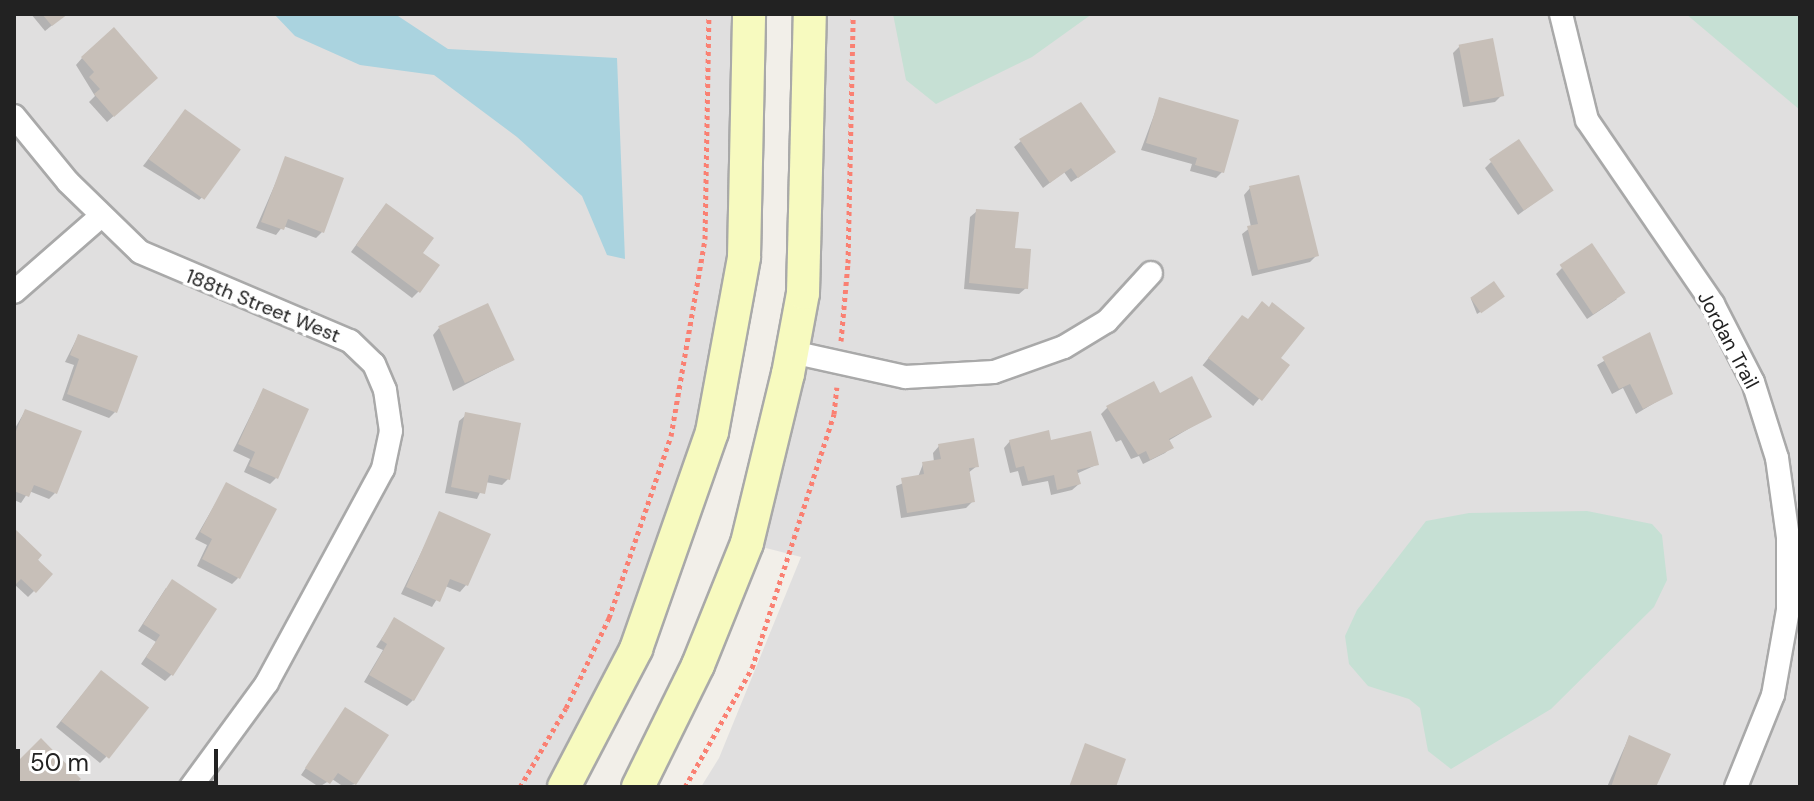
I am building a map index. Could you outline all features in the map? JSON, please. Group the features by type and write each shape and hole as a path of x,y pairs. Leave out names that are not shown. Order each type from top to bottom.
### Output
{"main road":[{"path":"564,787 636,649 712,432 744,257 749,14"},
{"path":"638,787 698,665 747,543 792,352 803,293 810,14"}],"street":[{"name":"Jordan Trail","path":"1561,14 1587,120 1713,304 1753,382 1777,458 1788,537 1788,610 1773,695 1736,787"},
{"name":"188th Street West","path":"14,116 100,217 140,252 186,276 350,341 374,364 389,409 391,431 383,469 330,574 267,683 191,787"},
{"path":"14,292 100,217"},
{"path":"792,352 905,377 994,372 1064,347 1107,321 1151,273"}],"path":[{"path":"520,787 566,708 609,618 671,436 705,239 709,14"}],"shaded area":[{"path":"14,14 749,14 749,165 712,431 564,787 14,787"},
{"path":"810,14 1800,14 1800,787 701,787 719,758 801,557 747,543 792,352"}],"green space":[{"path":"893,14 1092,14 1032,57 936,104 906,80"},
{"path":"1686,14 1800,14 1800,110"},
{"path":"1587,511 1652,524 1662,535 1667,580 1654,607 1551,709 1451,769 1428,751 1420,708 1409,699 1368,686 1349,664 1345,636 1357,610 1426,521 1469,513"}],"water":[{"path":"274,14 395,14 448,49 617,58 625,259 607,255 582,196 517,137 434,75 360,65 295,36"}],"building":[{"path":"42,14 68,14 52,26"},
{"path":"114,27 158,78 114,117 94,94 100,89 89,77 94,72 81,57"},
{"path":"1493,38 1504,96 1470,103 1459,45"},
{"path":"1159,97 1239,120 1224,173 1195,165 1197,158 1146,143"},
{"path":"1081,102 1116,152 1078,178 1071,168 1050,183 1019,139"},
{"path":"185,109 241,150 204,200 149,159"},
{"path":"1519,139 1554,190 1524,211 1489,159"},
{"path":"285,156 344,178 324,233 288,219 284,230 261,222"},
{"path":"1299,175 1319,256 1258,270 1247,226 1258,224 1249,186"},
{"path":"386,203 434,238 423,253 440,265 420,293 356,245"},
{"path":"976,209 1019,212 1015,248 1031,249 1028,289 969,283"},
{"path":"1592,243 1626,293 1593,315 1560,265"},
{"path":"1494,281 1505,297 1481,313 1470,298"},
{"path":"1262,301 1269,307 1272,302 1305,328 1281,358 1290,365 1262,401 1208,358 1242,315 1248,319"},
{"path":"488,303 515,360 465,383 438,326"},
{"path":"1650,332 1673,394 1643,409 1630,384 1619,389 1602,357"},
{"path":"78,334 138,356 117,413 67,394 79,359 70,355"},
{"path":"1192,376 1212,417 1169,439 1174,448 1150,460 1146,451 1138,455 1106,406 1154,381 1160,393"},
{"path":"263,388 309,409 278,479 249,466 255,452 238,444"},
{"path":"25,409 82,431 57,494 34,485 29,497 14,491 14,436"},
{"path":"465,412 521,423 510,480 489,475 485,494 451,487"},
{"path":"1049,430 1051,440 1091,431 1099,465 1077,470 1081,484 1057,490 1054,475 1028,481 1024,466 1016,468 1009,440"},
{"path":"974,438 979,467 969,468 975,502 907,513 901,478 924,474 922,462 941,459 938,444"},
{"path":"226,482 277,509 240,579 202,559 212,539 200,532"},
{"path":"439,511 491,534 468,586 450,579 440,602 406,587"},
{"path":"14,528 42,555 38,560 53,574 36,593 21,579 14,586"},
{"path":"172,579 217,609 173,676 146,657 160,635 143,624"},
{"path":"394,617 445,648 414,701 369,675 387,644 381,640"},
{"path":"101,670 149,708 109,759 61,721"},
{"path":"345,707 389,735 356,785 338,773 330,784 305,768"},
{"path":"1629,735 1671,754 1656,787 1611,787"},
{"path":"41,738 81,779 72,787 14,787 14,765"},
{"path":"1085,743 1126,759 1116,787 1069,787"}]}
